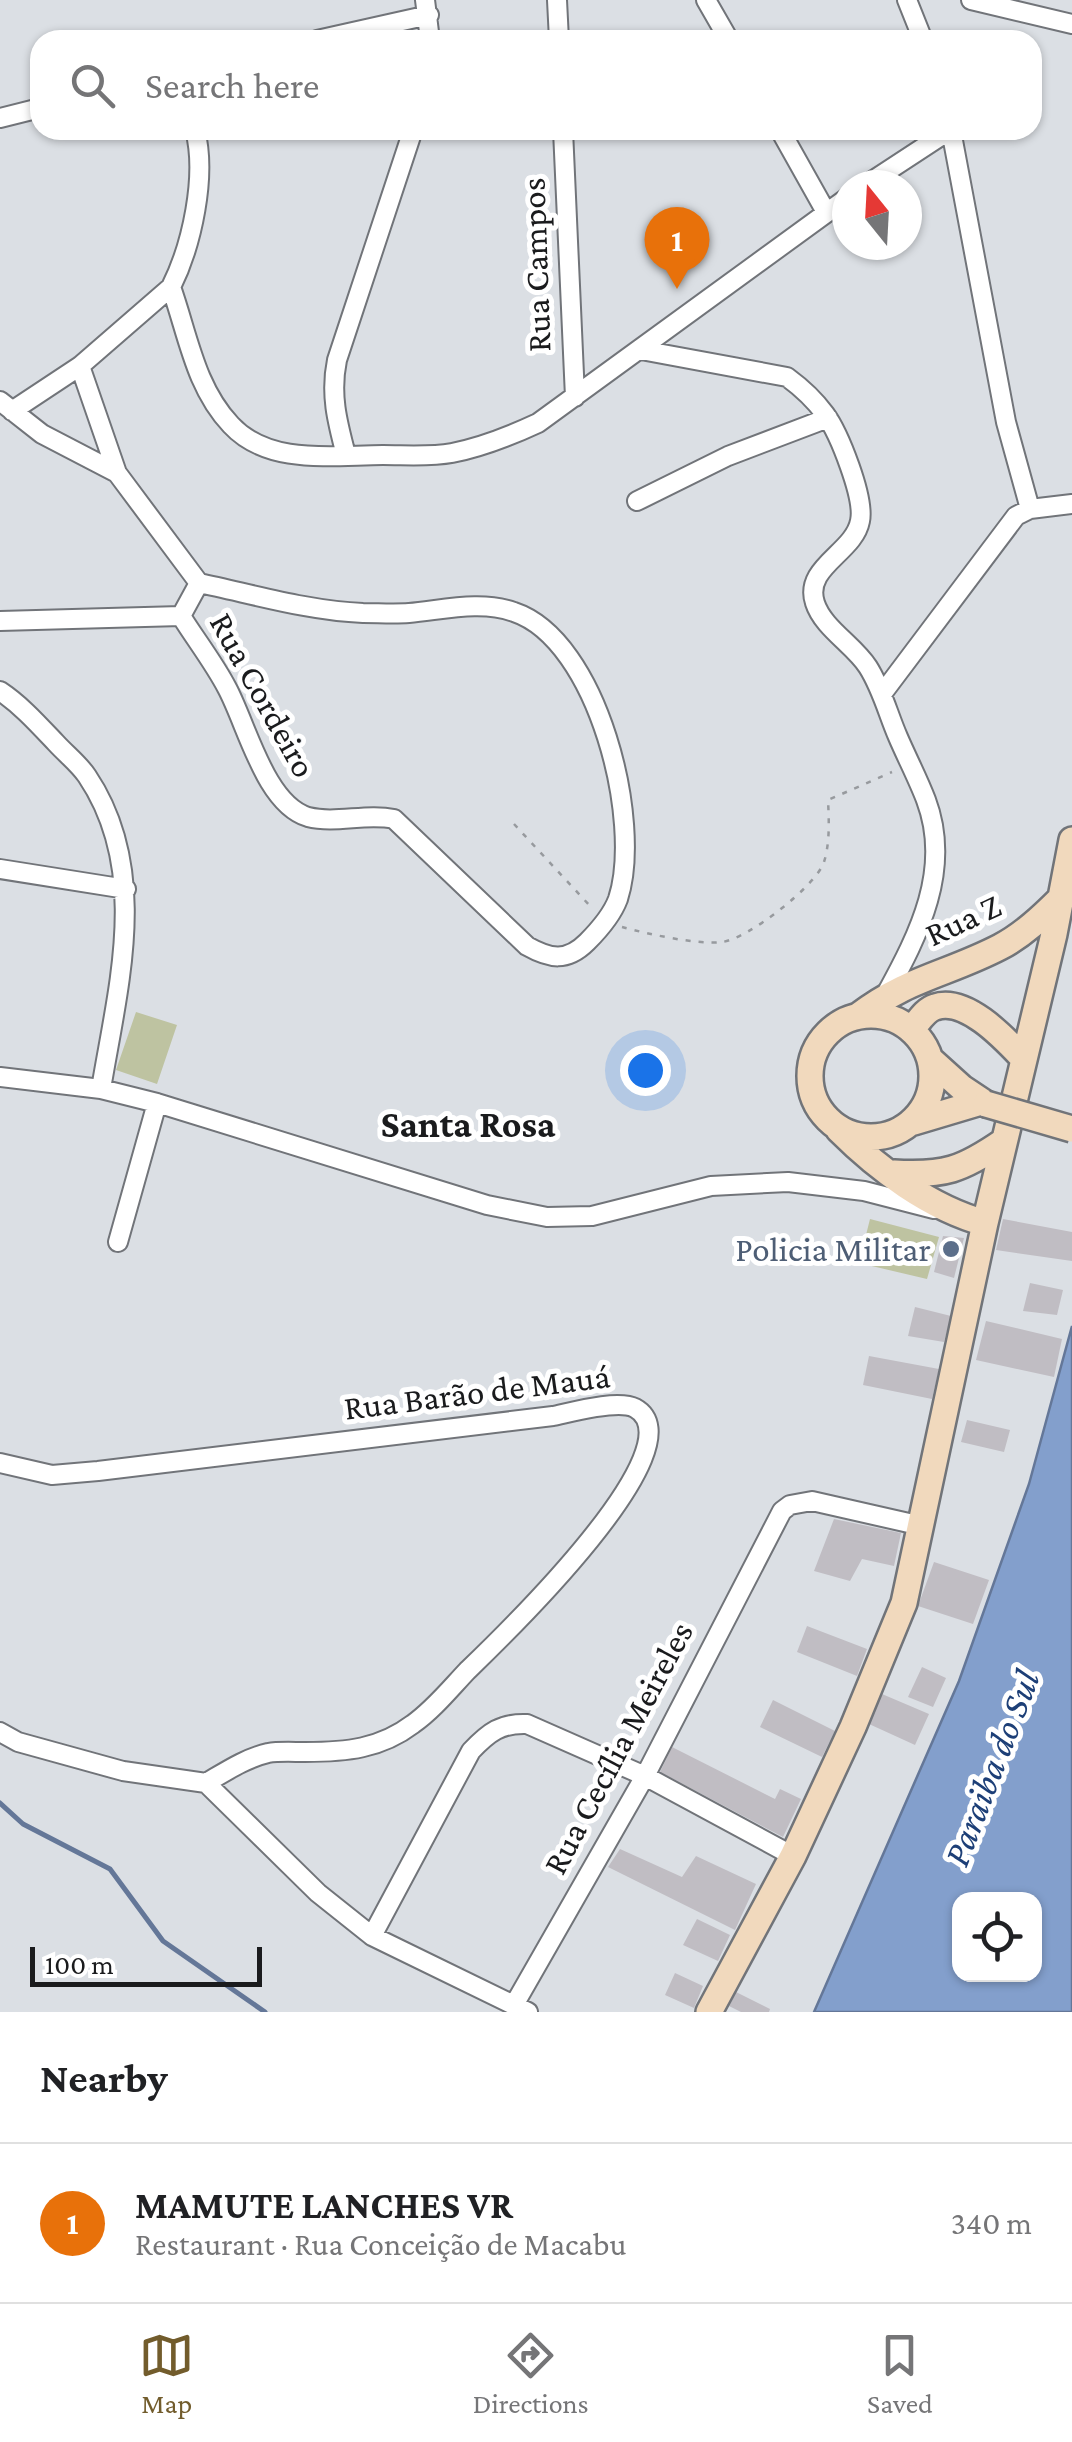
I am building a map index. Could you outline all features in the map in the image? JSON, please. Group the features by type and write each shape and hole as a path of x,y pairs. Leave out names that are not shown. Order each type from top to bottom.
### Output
{"main road":[{"path":"709,2012 792,1856 893,1635 911,1577 973,1220 1004,1141 1062,898 1072,840"},
{"name":"Rua Z","path":"858,1016 886,994 1001,947 1037,922 1062,898"},
{"path":"1001,947 1029,950 1046,966"},
{"path":"912,1029 933,1007 944,1005 984,1020 1024,1059"},
{"path":"973,1220 888,1173 864,1156 822,1114 812,1096 809,1076 813,1055 823,1037 858,1016 887,1016 912,1029 932,1060 984,1103 1072,1129"},
{"path":"912,1122 931,1094 932,1060"},
{"path":"838,1128 856,1136 876,1138 946,1110 984,1103"},
{"path":"888,1173 951,1172 1004,1141"}],"street":[{"path":"557,0 558,30"},
{"path":"706,0 723,30"},
{"path":"907,0 919,30"},
{"path":"971,0 1072,24"},
{"path":"351,30 427,8"},
{"path":"0,118 30,110"},
{"path":"6,406 80,366 171,287 185,259 195,214 197,140"},
{"path":"346,455 334,411 335,372 410,140"},
{"name":"Rua Campos","path":"563,140 575,397"},
{"path":"786,140 826,212"},
{"path":"889,170 936,140"},
{"path":"953,140 1006,422 1030,508"},
{"path":"171,287 195,369 212,403 234,429 259,446 300,456 447,454 495,443 538,423 832,208"},
{"path":"641,350 787,377 805,390 828,418 861,500 860,524 848,544 821,570 813,584 814,602 822,616 857,651 882,694 927,802 936,848 932,892 914,944 886,994"},
{"name":"Rua Cordeiro","path":"80,366 118,473 199,583 356,612 404,614 480,606 514,612 546,629 577,666 604,730 620,788 624,868 617,902 605,922 580,948 565,957 547,957 527,946 394,818 308,816 289,806 275,792 226,684 181,616 199,583"},
{"name":"Rua Cordeiro","path":"6,406 42,434 118,473"},
{"path":"636,501 728,456 828,418"},
{"path":"882,694 1016,516 1030,508 1072,504"},
{"path":"0,621 181,616"},
{"path":"0,690 16,701 85,773 104,805 126,890 127,927 101,1089"},
{"path":"0,868 126,890"},
{"path":"0,1077 101,1089 156,1103 486,1205 547,1217 592,1216 711,1186 788,1182 864,1191 973,1220"},
{"path":"118,1242 156,1103"},
{"name":"Rua Barão de Mauá","path":"0,1463 52,1474 98,1471 553,1416 618,1404 634,1407 646,1418 650,1431 645,1452 589,1544 552,1588 414,1723 382,1743 346,1752 268,1753 206,1782"},
{"name":"Rua Cecília Meireles","path":"521,2008 776,1520 790,1505 812,1501 922,1526"},
{"path":"372,1936 471,1751 490,1732 509,1724 528,1724 644,1776 792,1856"},
{"path":"0,1732 18,1742 122,1771 206,1782 318,1892 372,1936 521,2008"}],"path":[{"path":"514,824 605,922 653,935 724,942 762,922 804,891 824,864 830,825 828,800 910,764"}],"green space":[{"path":"136,1012 177,1025 157,1084 116,1070"},
{"path":"870,1219 939,1237 927,1279 859,1263"}],"water":[{"name":"Paraiba do Sul","path":"1072,1326 1072,2012 814,2012 959,1681 1029,1484"}],"building":[{"path":"1003,1219 1072,1232 1072,1261 996,1250"},
{"path":"943,1236 964,1238 954,1278 934,1272"},
{"path":"1030,1283 1063,1290 1057,1315 1023,1311"},
{"path":"915,1307 951,1316 944,1342 908,1336"},
{"path":"986,1321 1062,1339 1054,1377 976,1360"},
{"path":"869,1356 939,1369 932,1399 863,1385"},
{"path":"967,1420 1010,1430 1004,1452 961,1442"},
{"path":"834,1519 901,1533 894,1566 862,1559 850,1581 814,1571"},
{"path":"934,1562 989,1580 973,1624 918,1606"},
{"path":"807,1626 867,1649 857,1676 797,1652"},
{"path":"922,1667 946,1678 933,1707 908,1697"},
{"path":"882,1694 929,1714 915,1745 869,1724"},
{"path":"773,1700 835,1731 822,1757 760,1727"},
{"path":"672,1747 775,1799 780,1789 801,1799 783,1837 660,1772"},
{"path":"620,1849 682,1877 696,1856 756,1884 735,1930 608,1867"},
{"path":"697,1919 730,1935 718,1961 683,1945"},
{"path":"675,1973 703,1986 694,2008 665,1995"},
{"path":"736,1992 770,2009 769,2012 741,2012 729,2006"}],"waterway":[{"path":"0,1803 23,1824 110,1869 163,1941 265,2012"}],"place":[{"name":"MAMUTE LANCHES VR","path":"677,289"},
{"name":"Policia Militar","path":"951,1249"}],"district":[{"name":"Santa Rosa","path":"468,1124"}]}
